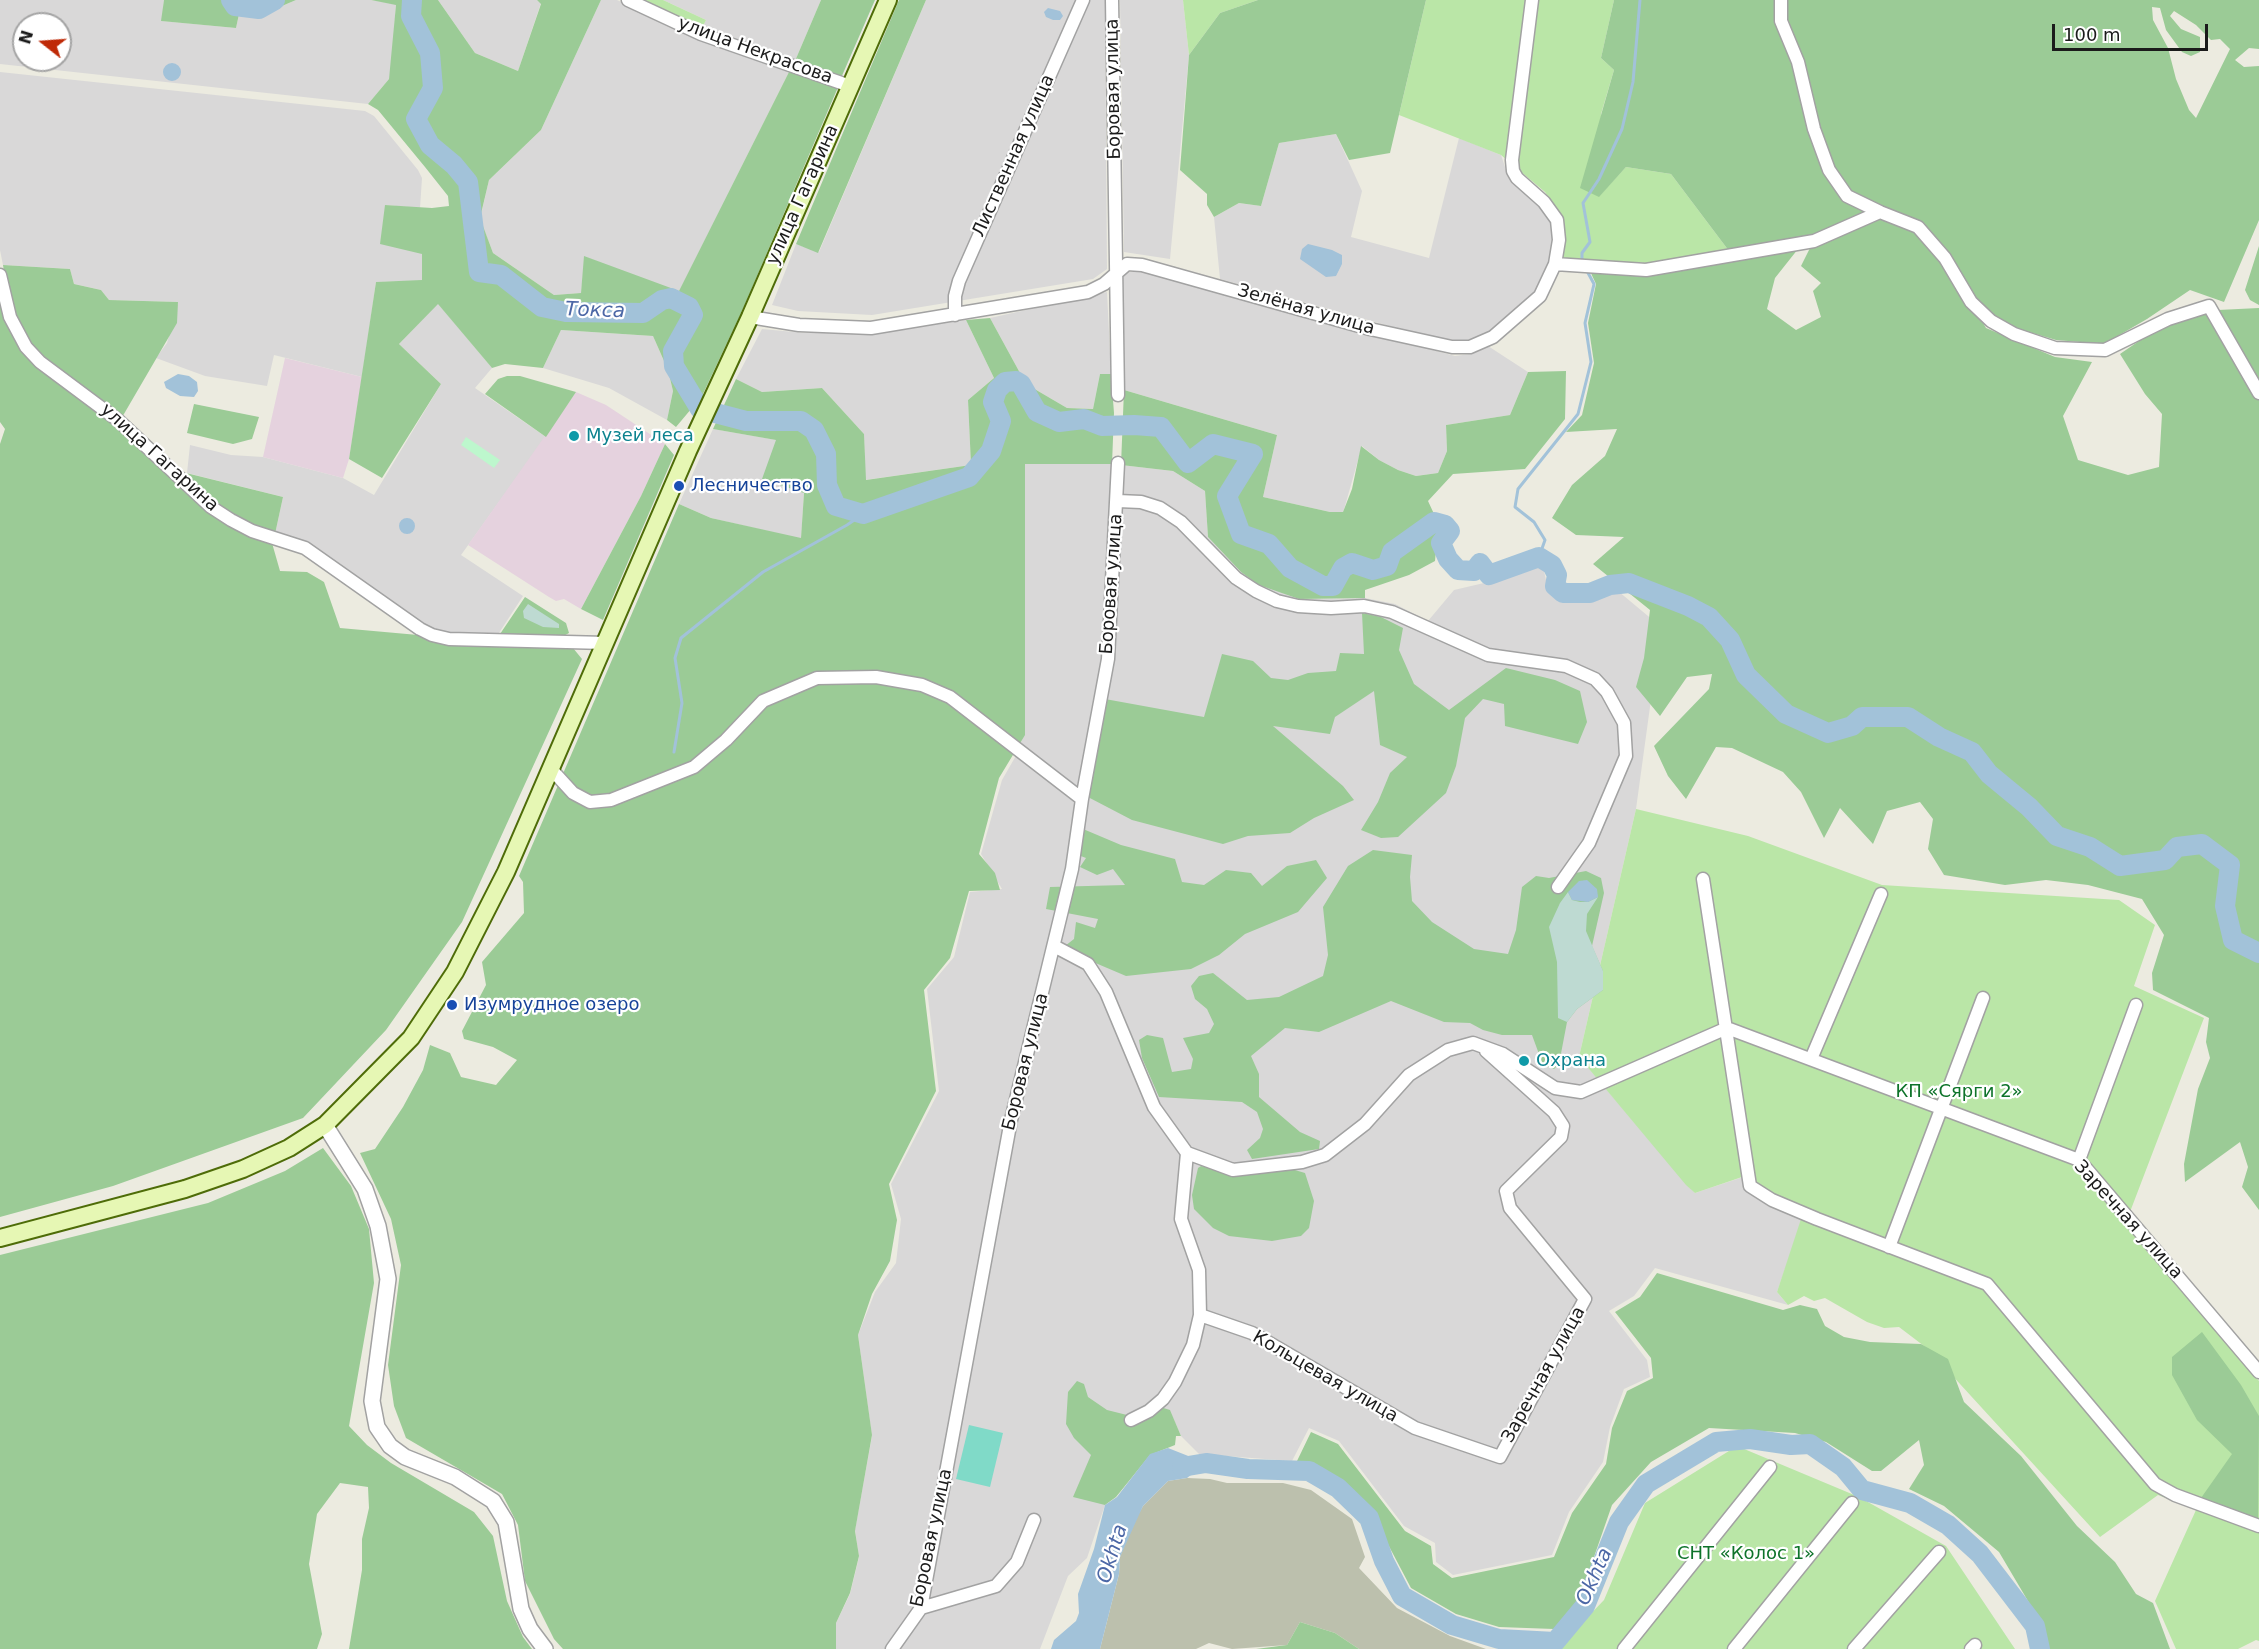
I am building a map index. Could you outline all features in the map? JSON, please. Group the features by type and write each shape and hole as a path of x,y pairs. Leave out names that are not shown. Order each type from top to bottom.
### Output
{"main road":[{"name":"улица Гагарина","path":"0,1238 185,1190 243,1169 289,1148 325,1125 411,1038 455,972 507,872 701,422 750,317 888,0"}],"street":[{"name":"улица Некрасова","path":"628,0 701,34 850,86"},
{"name":"Лиственная улица","path":"955,315 954,296 959,281 1083,0"},
{"name":"Боровая улица","path":"1112,0 1118,395"},
{"name":"Зелёная улица","path":"750,317 798,325 871,328 1088,292 1104,284 1127,264 1142,265 1370,329 1452,347 1470,347 1493,338 1540,296 1555,264 1559,240 1557,220 1544,202 1517,178 1513,171 1512,160 1532,0"},
{"path":"1781,0 1781,21 1798,62 1814,129 1828,170 1847,196 1918,227 1945,258 1971,302 1991,321 2014,334 2055,348 2105,350 2168,318 2209,306 2259,393"},
{"path":"1555,264 1647,270 1814,242 1880,212"},
{"name":"улица Гагарина","path":"0,275 10,317 26,347 40,362 119,421 211,507 231,520 252,531 305,549 432,635 449,639 606,643"},
{"name":"Боровая улица","path":"892,1649 921,1608 1011,1120 1072,869 1082,799 1108,659 1118,501 1118,463"},
{"path":"1118,501 1141,502 1167,513 1181,522 1236,578 1277,601 1298,606 1331,608 1364,606 1392,612 1488,655 1566,666 1595,679 1607,692 1624,723 1626,756 1588,843 1558,887"},
{"path":"552,770 573,793 590,802 611,800 694,767 726,740 764,701 817,678 876,677 922,686 950,697 1082,799"},
{"path":"1703,879 1749,1186 1772,1200 1987,1284 2155,1484 2175,1495 2259,1526"},
{"path":"1811,1059 1881,894"},
{"path":"1054,946 1088,964 1094,973 1106,992 1154,1107 1187,1153 1233,1170 1302,1162 1325,1155 1365,1124 1409,1075 1448,1050 1473,1043 1503,1054 1555,1088 1581,1092 1726,1028"},
{"path":"1889,1247 1983,998"},
{"path":"2079,1160 2136,1005"},
{"name":"Заречная улица","path":"1726,1028 1941,1106 2079,1160 2259,1372"},
{"name":"Заречная улица","path":"1415,1428 1500,1457 1586,1299 1510,1208 1506,1191 1561,1137 1563,1126 1554,1112 1473,1043"},
{"path":"325,1125 365,1189 378,1226 388,1279 372,1401 377,1427 390,1446 405,1456 455,1477 493,1501 507,1522 521,1609 530,1629 545,1649"},
{"path":"1131,1420 1156,1405 1175,1382 1193,1345 1200,1315 1199,1270 1181,1219 1187,1153"},
{"name":"Кольцевая улица","path":"1200,1315 1251,1333 1415,1428"},
{"path":"1624,1649 1770,1467"},
{"path":"1734,1649 1852,1503"},
{"path":"921,1608 996,1586 1017,1562 1034,1520"},
{"path":"1854,1649 1939,1552"}],"shaded area":[{"path":"0,0 164,0 162,21 236,28 239,14 263,14 296,0 371,0 396,4 389,79 368,104 72,72 72,12 12,12 12,65 0,64"},
{"path":"438,0 537,0 541,3 518,71 475,53"},
{"path":"601,0 617,0 699,38 791,68 679,292 585,257 581,293 554,295 493,253 480,219 489,180 541,130"},
{"path":"663,0 821,0 795,61 702,28 706,20"},
{"path":"926,0 1105,0 1107,269 1093,279 872,315 798,311 772,305 796,244 819,252"},
{"path":"1120,0 1183,0 1189,55 1170,259 1124,252"},
{"path":"0,72 365,111 374,116 422,178 420,208 385,205 422,254 422,281 376,282 362,377 274,355 267,386 205,376 156,358 167,343 178,302 109,300 101,290 74,284 70,269 3,265 0,250"},
{"path":"1336,134 1362,191 1351,237 1429,258 1459,138 1501,155 1506,170 1538,201 1552,222 1553,240 1549,263 1535,293 1491,332 1469,342 1433,338 1220,279 1214,217 1239,203 1261,206 1279,143"},
{"path":"1143,272 1455,356 1470,354 1488,346 1528,372 1510,415 1446,425 1447,451 1438,473 1416,476 1398,470 1379,460 1362,446 1343,513 1263,497 1277,435 1124,390 1120,274"},
{"path":"1107,292 1111,374 1100,374 1093,409 1067,408 1026,384 990,318"},
{"path":"438,303 492,368 475,388 546,437 461,555 523,596 497,636 450,634 422,625 275,534 283,497 187,473 190,445 231,455 263,457 343,478 374,495 441,384 399,344"},
{"path":"966,320 994,378 968,400 971,465 865,480 864,434 822,388 762,392 736,379 762,329 805,333 873,333"},
{"path":"561,330 653,336 668,370 673,391 667,420 609,388 543,368"},
{"path":"285,358 362,377 349,459 343,478 263,457"},
{"path":"576,392 606,405 665,444 641,496 581,609 564,599 556,601 468,545"},
{"path":"713,429 777,440 804,493 801,539 711,518 679,504"},
{"path":"1025,464 1112,464 1173,471 1205,491 1208,537 1241,572 1299,599 1365,598 1395,604 1428,621 1454,590 1484,583 1522,569 1543,567 1549,593 1575,602 1618,591 1654,621 1653,685 1636,809 1579,1057 1695,1193 1743,1177 1761,1199 1802,1220 1777,1292 1788,1305 1655,1268 1634,1296 1609,1311 1647,1360 1650,1377 1624,1389 1610,1427 1603,1462 1569,1512 1552,1555 1453,1575 1436,1562 1435,1543 1404,1526 1339,1441 1309,1428 1292,1461 1199,1454 1181,1436 1170,1411 1105,1505 1087,1558 1068,1576 1040,1649 836,1649 836,1623 850,1594 859,1557 855,1530 872,1436 858,1335 875,1292 896,1263 901,1219 891,1184 939,1091 927,989 954,957 970,892 1002,889 981,854 1002,780 1021,747"},
{"path":"528,604 559,624 559,628 543,627 524,618 523,611"},
{"path":"1568,892 1572,900 1580,902 1588,902 1598,897 1587,914 1586,931 1603,971 1603,990 1577,1009 1567,1022 1558,1018 1557,962 1549,927"},
{"path":"969,1425 1003,1433 990,1487 956,1479"},
{"path":"1187,1478 1210,1479 1227,1483 1283,1483 1311,1490 1352,1519 1365,1557 1359,1568 1397,1608 1450,1636 1486,1649 1359,1649 1335,1633 1300,1622 1287,1645 1232,1649 1209,1643 1196,1649 1100,1649 1119,1574 1120,1557 1132,1526 1143,1506 1168,1481"}],"green space":[{"path":"164,0 296,0 263,14 239,14 236,28 161,21"},
{"path":"371,0 438,0 475,53 518,71 541,4 537,0 601,0 541,130 489,180 480,218 493,253 554,295 581,293 584,256 679,291 791,68 839,85 742,311 702,396 676,427 667,420 673,391 668,370 653,336 561,330 543,368 505,364 492,368 438,304 399,344 441,384 382,478 349,459 376,282 422,280 422,254 380,244 385,205 432,208 449,206 448,196 425,167 378,110 368,104 389,79 396,5"},
{"path":"642,0 663,0 706,20 702,28"},
{"path":"821,0 875,0 841,78 795,61"},
{"path":"899,0 926,0 818,253 796,244"},
{"path":"1183,0 1258,0 1220,13 1189,55"},
{"path":"1258,0 1426,0 1390,153 1349,160 1336,134 1279,143 1261,206 1239,203 1214,217 1207,205 1207,194 1180,170 1189,55 1220,13"},
{"path":"1426,0 1614,0 1601,58 1614,70 1601,114 1599,196 1626,167 1671,174 1729,251 1647,263 1563,259 1563,219 1545,192 1501,155 1399,115"},
{"path":"1614,0 2259,0 2259,49 2249,48 2235,60 2244,67 2259,66 2259,220 2224,302 2190,290 2104,344 2056,340 2012,327 1972,304 1986,328 2055,357 2092,362 2063,416 2078,460 2128,475 2159,467 2162,414 2145,394 2120,354 2158,328 2208,308 2218,310 2259,308 2259,1210 2242,1187 2248,1167 2240,1142 2185,1182 2184,1164 2198,1089 2210,1058 2206,1042 2209,1018 2153,990 2152,973 2164,935 2142,899 2088,885 2046,880 2005,885 1944,875 1928,849 1933,819 1920,802 1887,811 1873,844 1840,808 1824,838 1801,792 1783,772 1732,748 1716,747 1686,799 1668,776 1654,746 1709,689 1712,674 1687,677 1660,716 1636,687 1644,658 1650,610 1593,564 1624,537 1576,535 1552,518 1572,485 1605,456 1617,429 1566,432 1582,415 1594,363 1588,323 1596,284 1590,271 1646,275 1798,249 1775,278 1767,309 1796,330 1821,317 1813,291 1821,283 1801,266 1813,242 1879,212 1813,241 1729,251 1671,174 1626,167 1599,197 1580,188 1614,70 1601,58","holes":["2152,7 2160,8 2166,30 2182,52 2191,56 2200,52 2200,37 2181,29 2170,16 2174,11 2196,25 2211,40 2220,39 2230,49 2196,118 2189,110 2176,79 2168,48 2153,20"]},
{"path":"2259,246 2259,305 2250,300 2245,290"},
{"path":"3,265 70,269 74,284 101,290 109,300 178,302 177,323 121,419 43,358 20,330 8,296"},
{"path":"0,302 12,333 22,349 97,409 209,509 272,543 280,571 307,572 324,582 340,628 418,635 449,644 573,648 582,659 462,922 386,1030 303,1118 113,1186 0,1217 0,444 5,429 0,422"},
{"path":"990,318 1026,384 1067,408 1093,409 1100,374 1111,374 1114,413 1112,464 1025,464 1025,735 999,778 979,854 995,873 1000,890 969,891 950,958 924,990 936,1091 889,1184 897,1220 890,1261 872,1294 858,1335 872,1435 855,1531 859,1556 850,1593 836,1623 836,1649 563,1649 554,1639 525,1581 518,1525 502,1494 406,1438 394,1406 388,1365 401,1265 391,1219 360,1153 375,1149 403,1107 423,1070 430,1045 450,1053 461,1077 496,1085 517,1060 493,1047 464,1039 462,1031 486,985 482,962 524,913 523,882 519,876 679,504 711,518 801,538 804,493 762,479 776,440 713,429 736,379 762,392 822,388 864,434 866,480 971,465 968,400 994,378 966,320"},
{"path":"1566,371 1565,419 1525,469 1453,474 1428,501 1441,529 1437,539 1435,561 1409,575 1365,590 1365,598 1299,599 1259,585 1241,572 1208,537 1205,491 1173,471 1121,465 1124,390 1277,435 1263,497 1330,512 1343,512 1352,489 1361,446 1379,460 1398,470 1416,476 1438,473 1447,451 1446,425 1510,415 1528,372"},
{"path":"520,376 576,392 546,437 485,394 498,379"},
{"path":"194,404 259,417 252,439 233,444 187,433"},
{"path":"466,437 500,460 494,468 461,445"},
{"path":"665,444 674,455 603,620 581,609 641,496"},
{"path":"178,471 283,497 275,534 232,518"},
{"path":"525,597 566,623 569,633 558,639 498,637"},
{"path":"1362,613 1381,617 1403,628 1399,650 1414,684 1449,710 1506,668 1555,680 1580,691 1587,722 1578,744 1505,726 1504,704 1483,699 1465,718 1456,766 1446,793 1398,837 1381,838 1361,830 1378,802 1390,773 1407,757 1380,745 1374,691 1335,717 1330,734 1273,726 1343,786 1354,800 1314,818 1290,833 1248,836 1223,844 1132,820 1086,796 1105,699 1204,717 1222,654 1253,661 1271,678 1288,680 1308,673 1336,671 1340,653 1364,654"},
{"name":"КП «Сярги 2»","path":"1636,809 1748,836 1882,885 2119,900 2155,925 2134,986 2204,1018 2125,1225 2259,1381 2259,1641 2256,1640 2238,1649 2176,1649 2155,1601 2196,1510 2158,1495 2100,1537 1928,1349 1899,1327 1884,1328 1867,1322 1825,1298 1814,1301 1804,1296 1788,1305 1777,1292 1801,1219 1746,1189 1742,1177 1695,1193 1579,1057"},
{"path":"1076,826 1121,845 1175,859 1182,882 1204,885 1226,870 1251,873 1262,886 1287,866 1316,860 1327,878 1298,912 1245,934 1219,955 1191,969 1126,976 1079,956 1065,946 1074,939 1076,922 1095,928 1098,919 1046,909 1050,887 1125,885 1113,869 1097,875 1080,867 1086,858 1073,853"},
{"path":"1373,850 1412,855 1410,877 1412,901 1432,922 1474,949 1508,954 1516,930 1522,887 1536,876 1549,878 1586,871 1601,878 1604,893 1592,946 1603,971 1603,990 1577,1009 1567,1022 1559,1064 1554,1069 1543,1065 1532,1035 1502,1035 1483,1030 1470,1023 1444,1022 1391,1001 1319,1032 1285,1028 1251,1056 1259,1074 1259,1097 1300,1132 1320,1141 1319,1149 1252,1159 1247,1150 1260,1138 1263,1129 1257,1112 1242,1102 1159,1097 1142,1058 1139,1040 1147,1035 1163,1038 1172,1072 1191,1069 1193,1059 1183,1038 1209,1033 1214,1024 1207,1009 1195,999 1191,986 1199,976 1213,973 1247,1000 1279,997 1323,976 1328,955 1323,907 1348,866"},
{"path":"323,1148 351,1186 369,1229 374,1283 349,1426 367,1445 391,1463 474,1512 493,1536 507,1601 523,1637 532,1649 349,1649 362,1570 362,1539 369,1508 368,1487 340,1483 317,1514 309,1564 322,1634 317,1649 0,1649 0,1255 208,1203 285,1171"},
{"path":"1201,1166 1234,1174 1288,1168 1305,1173 1314,1201 1309,1228 1301,1236 1272,1241 1229,1236 1213,1228 1194,1209 1192,1195 1198,1168"},
{"path":"1657,1273 1783,1310 1800,1305 1817,1309 1825,1326 1844,1337 1870,1342 1921,1344 1948,1359 1964,1402 2021,1456 2077,1526 2115,1562 2136,1594 2153,1603 2170,1649 2047,1649 2038,1618 1999,1552 1944,1506 1909,1489 1924,1465 1919,1440 1881,1471 1872,1471 1826,1442 1795,1433 1709,1428 1651,1462 1612,1505 1578,1603 1554,1629 1499,1627 1456,1614 1411,1588 1372,1514 1346,1487 1297,1461 1311,1432 1338,1444 1405,1531 1431,1546 1433,1564 1452,1578 1554,1557 1572,1513 1606,1464 1612,1428 1627,1391 1653,1378 1651,1358 1615,1312 1640,1297"},
{"path":"2202,1332 2241,1385 2259,1416 2258,1519 2201,1498 2232,1454 2197,1420 2172,1375 2172,1357"},
{"path":"1077,1381 1084,1384 1088,1397 1107,1410 1127,1415 1157,1406 1170,1410 1181,1436 1176,1436 1175,1445 1150,1455 1116,1497 1105,1505 1073,1497 1091,1455 1074,1438 1066,1424 1068,1392"},
{"name":"СНТ «Колос 1»","path":"1737,1446 1859,1497 1946,1546 2015,1649 1557,1649 1604,1600 1645,1503"},
{"path":"1300,1622 1335,1633 1359,1649 1256,1649 1287,1645"}],"water":[{"path":"1048,8 1060,11 1063,16 1060,20 1046,17 1044,12"},
{"path":"172,63 178,66 181,72 178,78 172,81 166,78 163,72 166,66"},
{"path":"1308,244 1342,255 1342,264 1336,276 1326,277 1300,259 1302,249"},
{"path":"178,374 189,376 197,382 198,391 194,397 180,396 166,388 164,382"},
{"path":"407,518 413,520 415,526 413,532 407,534 401,532 399,526 401,520"},
{"path":"1587,880 1597,889 1598,897 1588,902 1572,900 1568,892 1579,881"},
{"path":"1168,1448 1206,1463 1187,1478 1168,1481 1143,1506 1120,1557 1119,1574 1100,1649 1051,1649 1054,1640 1076,1621 1079,1613 1078,1594 1094,1549 1105,1505 1117,1497 1150,1454"}],"waterway":[{"name":"Токса","path":"231,0 235,6 259,9 275,0"},
{"path":"412,0 411,16 430,53 433,88 416,119 430,145 454,165 468,182 479,272 501,275 542,307 566,312 643,313 662,300 671,298 689,307 693,315 673,351 674,366 700,409 746,421 801,421 814,430 826,454 827,485 836,506 863,514 969,477 991,451 1001,421 993,402 997,390 1005,382 1016,381 1021,384 1037,412 1059,422 1084,419 1102,426 1161,427 1188,463 1213,444 1253,454 1227,496 1241,534 1269,544 1290,568 1323,586 1333,586 1343,568 1352,563 1373,570 1387,566 1392,552 1434,522 1445,525 1450,531 1441,543 1448,559 1458,570 1474,571 1480,563 1489,575 1539,557 1552,565 1557,575 1555,586 1563,593 1590,593 1610,585 1629,583 1688,606 1709,617 1730,640 1746,675 1786,714 1828,733 1852,726 1862,717 1908,717 1939,737 1972,752 1989,774 2029,807 2057,836 2090,847 2120,866 2165,860 2177,847 2202,844 2230,865 2225,906 2233,940 2259,953"},
{"path":"1582,262 1582,253 1590,242 1583,203 1599,179 1622,129 1633,82 1640,0"},
{"path":"1539,557 1545,540 1534,522 1515,507 1518,489 1578,414 1591,362 1585,323 1594,284 1587,271"},
{"path":"674,752 682,703 675,658 681,638 763,572 863,514"},
{"name":"Okhta","path":"1182,1467 1206,1463 1248,1469 1309,1471 1338,1488 1369,1518 1384,1561 1402,1596 1452,1625 1499,1639 1555,1642 1585,1606 1619,1522 1646,1484 1716,1442 1750,1439 1791,1445 1810,1444 1843,1467 1862,1490 1910,1503 1948,1525 1980,1554 2035,1626 2040,1649"}],"place":[{"name":"Музей леса","path":"574,436"},
{"name":"Лесничество","path":"679,486"},
{"name":"Изумрудное озеро","path":"452,1005"},
{"name":"Охрана","path":"1524,1061"}]}
